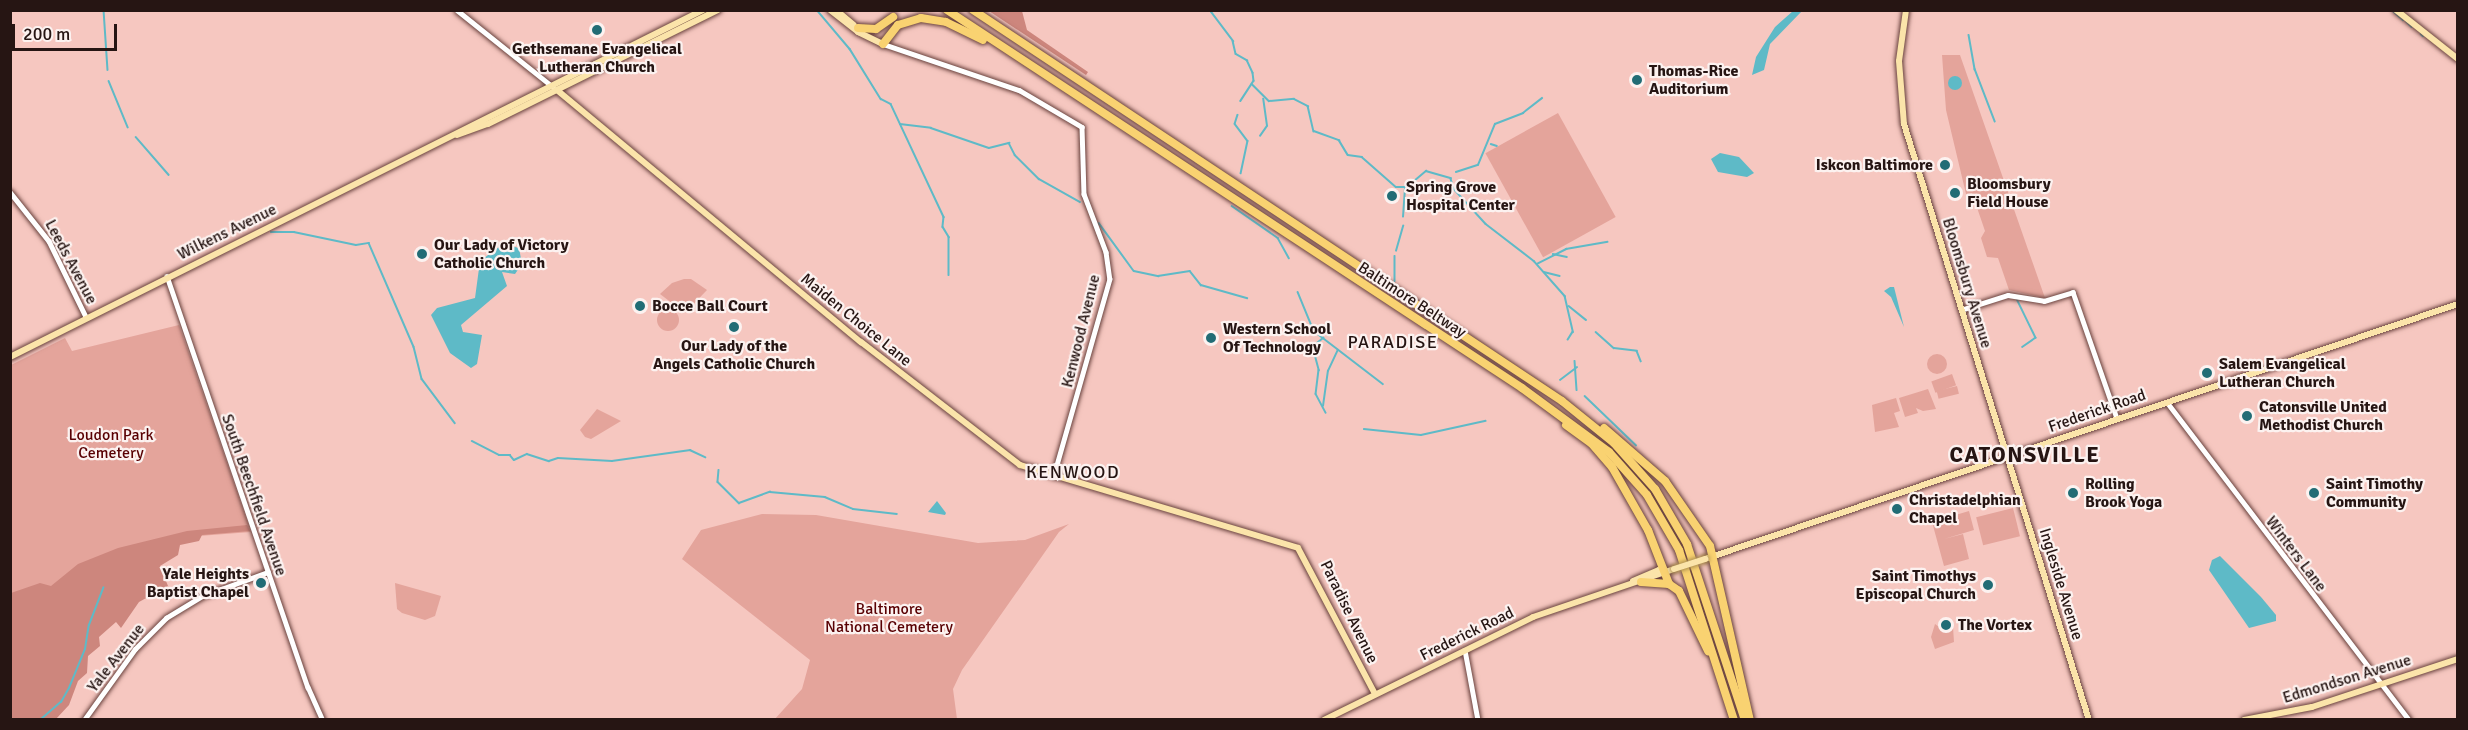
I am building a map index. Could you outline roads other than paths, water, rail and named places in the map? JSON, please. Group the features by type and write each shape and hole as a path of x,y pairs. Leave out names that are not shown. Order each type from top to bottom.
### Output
{"highway":[{"name":"Baltimore Beltway","path":"947,10 1542,402 1610,452 1658,511 1689,574 1733,717"},
{"name":"Baltimore Beltway","path":"973,10 1562,401 1630,458 1671,514 1706,592 1745,720"},
{"path":"881,43 895,14"},
{"path":"858,28 876,29 895,14"},
{"path":"881,43 890,32 904,22 938,20 971,33 1057,82"},
{"path":"1562,401 1604,427 1650,466 1693,517 1714,556 1750,720"},
{"path":"1542,402 1612,467 1648,530 1669,584 1678,591 1695,619 1733,717"},
{"path":"1641,582 1669,584"}],"main road":[{"path":"555,88 618,52 703,10"},
{"name":"Wilkens Avenue","path":"10,357 167,276 718,10"},
{"name":"Kenwood Avenue","path":"830,10 850,27 881,43"},
{"name":"Kenwood Avenue","path":"836,10 881,43"},
{"name":"Bloomsbury Avenue","path":"1906,10 1899,61 1903,117 2007,456"},
{"path":"2396,10 2457,59"},
{"name":"Maiden Choice Lane","path":"555,88 713,222 970,428 1020,465 1294,546"},
{"name":"Frederick Road","path":"1627,584 1641,582 1664,572 2457,304"},
{"name":"Ingleside Avenue","path":"2007,456 2089,720"},
{"name":"Paradise Avenue","path":"1294,546 1305,555 1375,694"},
{"path":"1641,582 1653,572"},
{"name":"Frederick Road","path":"1324,720 1547,611 1627,584 1653,572 1664,572"},
{"name":"Edmondson Avenue","path":"2244,720 2301,710 2457,659"}],"street":[{"name":"Maiden Choice Lane","path":"457,10 555,88"},
{"name":"Kenwood Avenue","path":"881,43 1019,90 1082,127 1084,194 1106,252 1110,279 1054,476"},
{"name":"Leeds Avenue","path":"10,192 49,241 86,317"},
{"name":"South Beechfield Avenue","path":"167,276 268,572 323,720"},
{"path":"1961,310 2008,295 2044,301 2073,292 2117,418"},
{"name":"Winters Lane","path":"2167,401 2409,720"},
{"name":"Yale Avenue","path":"84,720 135,649 166,618 202,596 268,572"},
{"path":"1465,650 1478,720"}],"water":[{"path":"1793,11 1802,11 1770,44 1764,70 1752,75 1756,57 1775,27"},
{"path":"1955,76 1960,78 1962,83 1960,88 1955,90 1950,88 1948,83 1950,78"},
{"path":"1720,153 1739,157 1754,173 1747,177 1718,172 1711,159"},
{"path":"503,244 519,248 522,264 515,274 502,272 507,286 461,325 463,332 482,335 477,364 471,368 450,353 431,315 437,308 475,298 480,261"},
{"path":"1894,287 1904,327 1891,297 1884,291"},
{"path":"937,501 946,513 945,515 928,512"},
{"path":"2220,556 2261,597 2276,615 2276,621 2249,628 2209,570 2212,560"}],"waterway":[{"path":"104,10 108,70"},
{"path":"817,10 850,49 881,99 891,104 944,217 943,227 949,237 949,275"},
{"path":"1166,10 1182,10"},
{"path":"1210,10 1233,41 1236,54 1247,60 1253,73 1254,81 1241,101"},
{"path":"2392,10 2403,20"},
{"path":"2406,21 2412,27"},
{"path":"1969,35 1975,69 1995,121"},
{"path":"109,81 128,127"},
{"path":"1252,84 1269,101 1294,99 1308,106 1314,131 1339,140 1348,155 1362,157 1396,187 1407,187 1426,171 1451,178"},
{"path":"1456,172 1478,165 1495,124 1523,113 1542,98"},
{"path":"1260,136 1267,126 1263,99"},
{"path":"1238,115 1235,124 1248,141 1241,173"},
{"path":"900,124 931,128 989,148 1009,143 1015,155 1039,179 1080,202"},
{"path":"136,137 169,175"},
{"path":"1491,144 1497,146"},
{"path":"1451,179 1454,189 1486,224 1534,261 1565,296 1573,332 1568,340"},
{"path":"1403,217 1405,188"},
{"path":"1232,206 1278,238 1289,258"},
{"path":"1099,223 1134,271 1158,276 1190,271 1201,285 1247,298"},
{"path":"1396,251 1403,226"},
{"path":"271,232 294,232 356,245 369,243 414,347 422,379 455,423"},
{"path":"1537,264 1566,249 1607,242"},
{"path":"1553,254 1567,257"},
{"path":"1395,256 1395,281"},
{"path":"1544,272 1560,276"},
{"path":"1298,292 1314,331 1383,384"},
{"path":"2017,299 2036,338 2023,347"},
{"path":"1569,306 1586,320"},
{"path":"1596,332 1614,348 1637,351 1641,361"},
{"path":"1324,338 1313,347 1319,370 1316,394 1326,413"},
{"path":"1323,406 1328,371 1338,350"},
{"path":"1575,361 1577,390"},
{"path":"1560,380 1577,367"},
{"path":"1585,396 1636,445"},
{"path":"1364,429 1421,435 1485,421"},
{"path":"472,441 499,455 510,455 514,460 527,454 549,461 558,458 612,461 690,450 705,457"},
{"path":"719,470 718,482 739,503 770,492 825,497 853,509 897,514"},
{"path":"40,720 61,702 69,688 85,649 89,625 103,588"}],"place":[{"name":"Gethsemane Evangelical Lutheran Church","path":"597,30"},
{"name":"Thomas-Rice Auditorium","path":"1637,80"},
{"name":"Iskcon Baltimore","path":"1945,165"},
{"name":"Bloomsbury Field House","path":"1955,193"},
{"name":"Spring Grove Hospital Center","path":"1392,196"},
{"name":"Our Lady of Victory Catholic Church","path":"422,254"},
{"name":"Bocce Ball Court","path":"640,306"},
{"name":"Our Lady of the Angels Catholic Church","path":"734,327"},
{"name":"Western School Of Technology","path":"1211,338"},
{"name":"Salem Evangelical Lutheran Church","path":"2207,373"},
{"name":"Catonsville United Methodist Church","path":"2247,416"},
{"name":"Rolling Brook Yoga","path":"2073,493"},
{"name":"Saint Timothy Community","path":"2314,493"},
{"name":"Christadelphian Chapel","path":"1897,509"},
{"name":"Yale Heights Baptist Chapel","path":"261,583"},
{"name":"Saint Timothys Episcopal Church","path":"1988,585"},
{"name":"The Vortex","path":"1946,625"}],"district":[{"name":"PARADISE","path":"1393,342"},
{"name":"CATONSVILLE","path":"2025,455"},
{"name":"KENWOOD","path":"1073,472"}],"park label":[{"name":"Loudon Park Cemetery","path":"111,444"},
{"name":"Baltimore National Cemetery","path":"889,618"}]}
